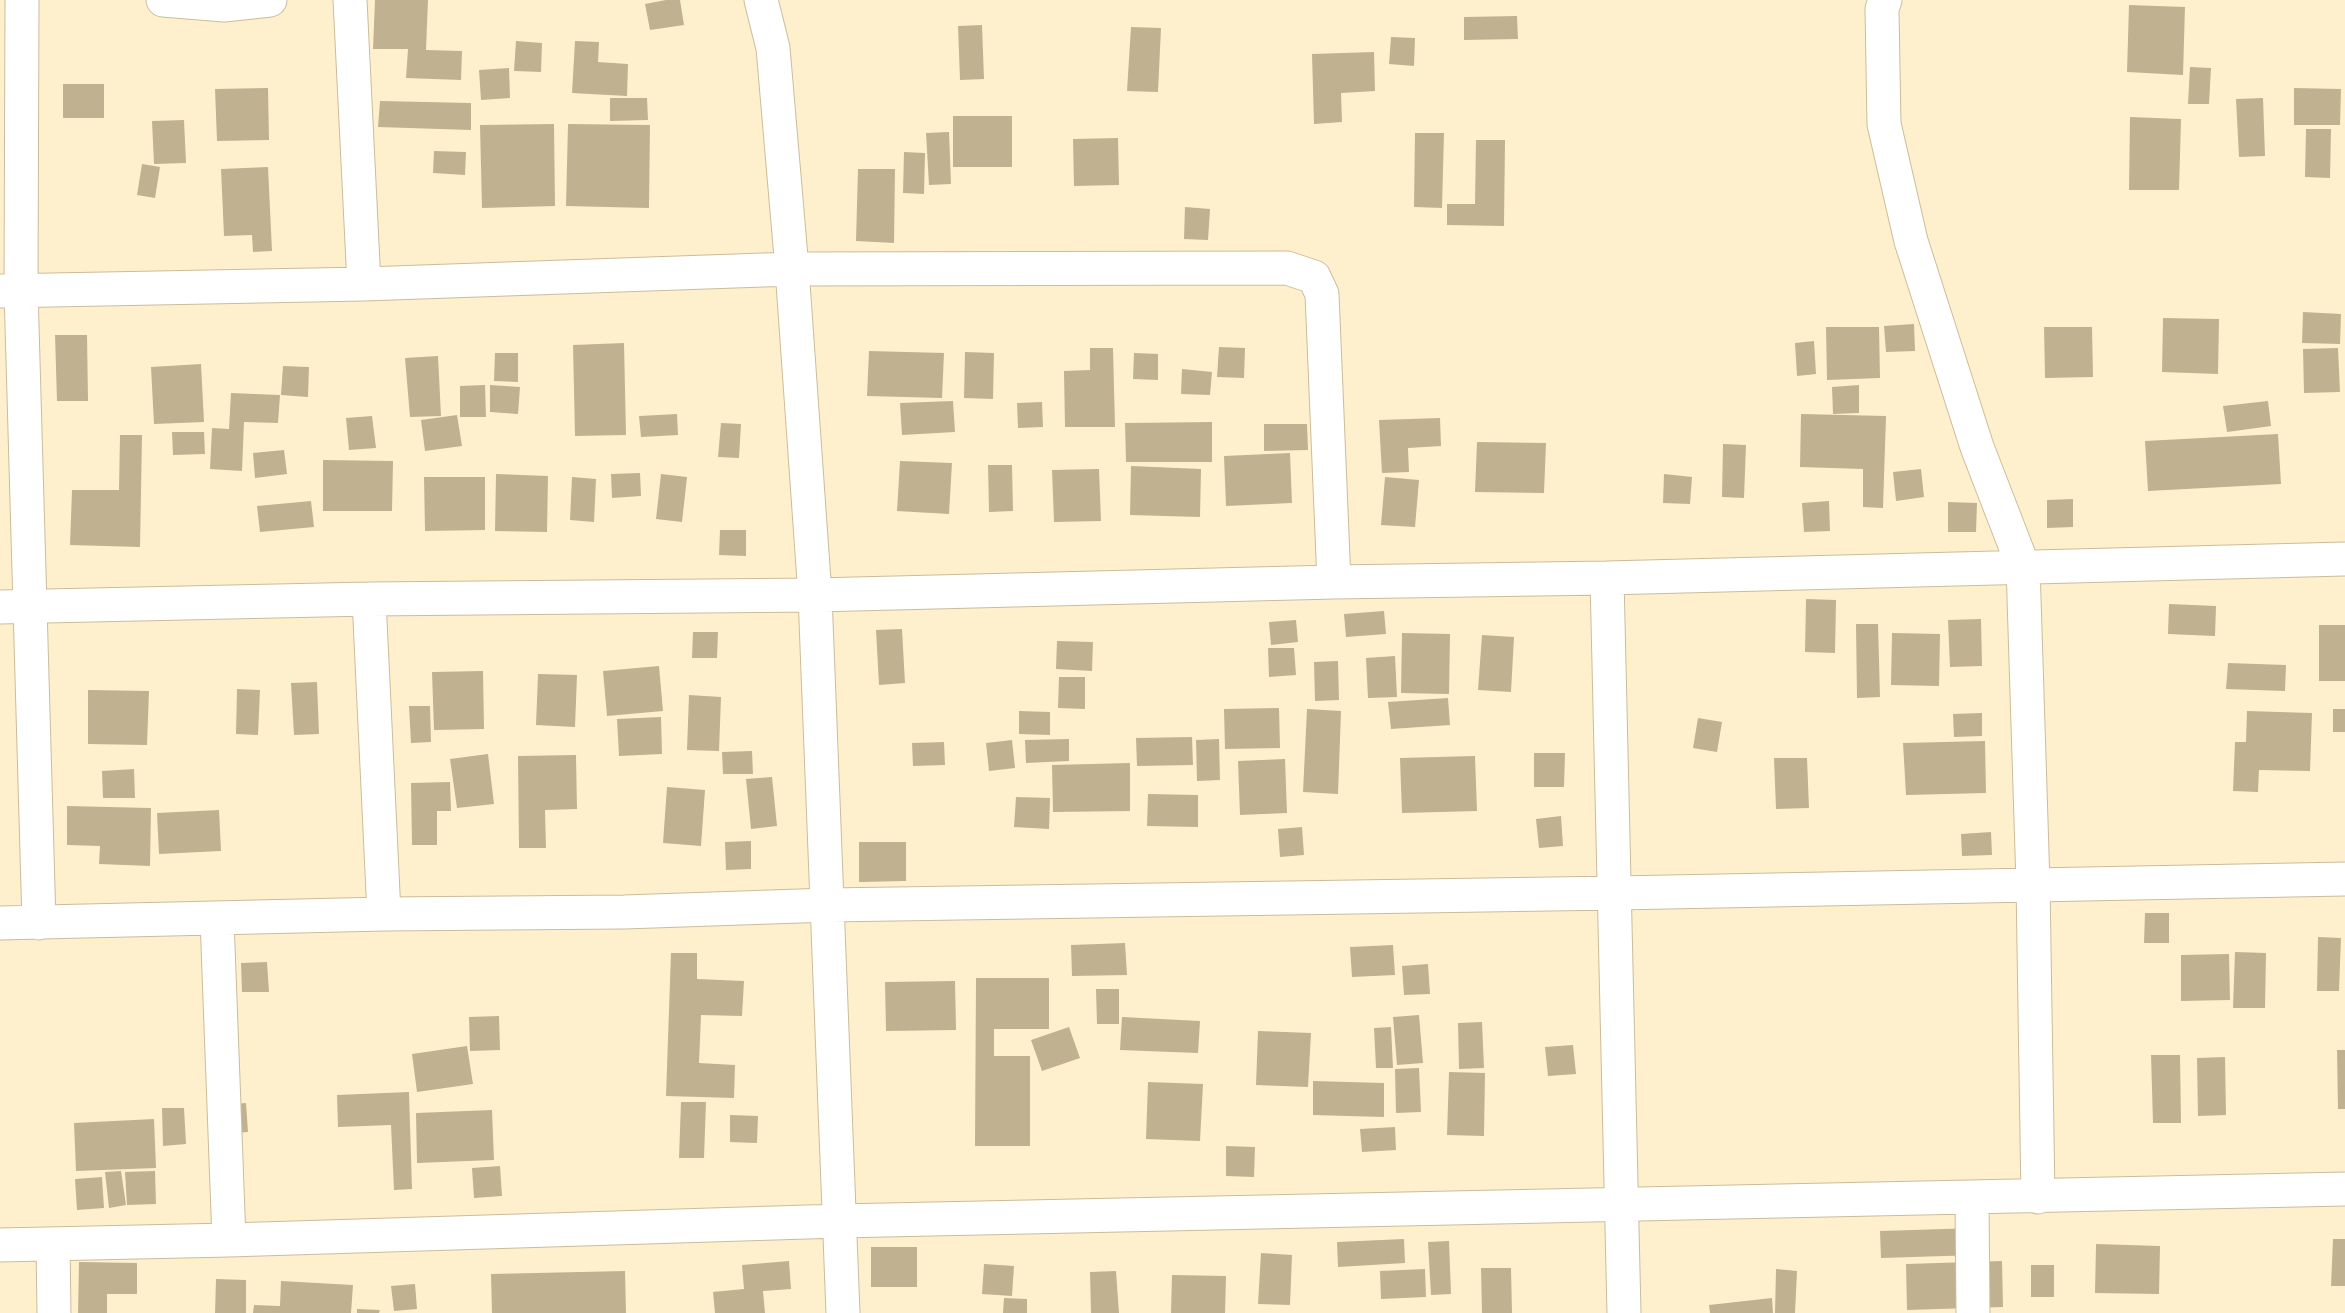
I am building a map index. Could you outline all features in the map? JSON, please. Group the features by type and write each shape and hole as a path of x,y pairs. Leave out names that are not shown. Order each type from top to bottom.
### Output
{"street":[{"path":"22,0 10,291 15,607 39,923"},
{"path":"163,0 224,5 270,0"},
{"path":"350,0 364,284"},
{"path":"761,0 773,48 792,269 815,595 829,905 843,1313"},
{"path":"1885,0 1882,9 1884,124 1911,241 1973,436 2023,566 2038,1197"},
{"path":"10,291 364,284 792,269 1287,268 1314,277 1322,294 1334,582"},
{"path":"15,607 369,599 815,595 2345,559"},
{"path":"1607,578 1624,1313"},
{"path":"369,599 384,914"},
{"path":"0,923 384,914 624,912 829,905 2345,879"},
{"path":"217,919 229,1240"},
{"path":"0,1245 839,1221 2345,1189"},
{"path":"1972,1198 1973,1313"},
{"path":"52,1244 54,1313"}],"building":[{"path":"375,0 428,0 426,50 462,51 461,80 406,78 408,49 373,49"},
{"path":"680,0 684,25 650,30 645,4"},
{"path":"2129,5 2185,7 2183,75 2127,72"},
{"path":"1517,16 1518,39 1464,40 1464,17"},
{"path":"982,25 984,79 960,80 958,26"},
{"path":"1131,27 1161,28 1158,92 1127,91"},
{"path":"1391,37 1415,38 1414,66 1389,64"},
{"path":"516,41 542,43 541,72 514,71"},
{"path":"575,41 599,42 598,62 628,64 627,96 572,93"},
{"path":"1374,52 1375,91 1341,93 1342,122 1314,124 1312,54"},
{"path":"2190,67 2211,68 2209,104 2188,104"},
{"path":"509,68 510,98 481,100 479,70"},
{"path":"63,84 104,84 104,118 63,118"},
{"path":"268,88 269,140 217,141 215,89"},
{"path":"2294,88 2341,89 2340,125 2294,125"},
{"path":"610,98 647,98 648,120 610,121"},
{"path":"2263,98 2265,156 2239,157 2236,99"},
{"path":"380,101 471,103 471,130 378,127"},
{"path":"953,116 1012,116 1012,167 953,167"},
{"path":"2130,117 2181,119 2179,190 2129,190"},
{"path":"184,120 186,163 154,164 152,121"},
{"path":"554,124 555,206 482,208 480,125"},
{"path":"568,124 650,125 649,208 566,206"},
{"path":"2306,129 2331,129 2330,178 2305,177"},
{"path":"949,132 951,184 929,185 926,133"},
{"path":"1415,133 1444,133 1442,208 1414,207"},
{"path":"1118,138 1119,185 1074,186 1073,139"},
{"path":"1476,140 1505,140 1504,226 1447,225 1447,204 1475,204"},
{"path":"434,151 466,152 465,175 433,173"},
{"path":"904,152 925,153 924,194 903,193"},
{"path":"142,164 160,167 155,198 137,195"},
{"path":"268,167 272,251 253,252 252,235 224,236 221,169"},
{"path":"858,169 895,169 894,243 856,241"},
{"path":"1185,207 1210,209 1208,240 1184,239"},
{"path":"2303,312 2341,314 2340,344 2302,343"},
{"path":"2163,318 2219,319 2218,374 2162,372"},
{"path":"1914,324 1915,351 1886,352 1884,326"},
{"path":"1826,327 1879,327 1880,378 1827,380"},
{"path":"2044,327 2092,327 2093,377 2045,378"},
{"path":"55,335 87,335 88,401 57,401"},
{"path":"1814,341 1816,374 1797,376 1795,343"},
{"path":"624,343 626,435 575,436 573,345"},
{"path":"1219,347 1245,348 1244,378 1217,377"},
{"path":"1090,348 1113,348 1115,427 1065,427 1064,371 1090,370"},
{"path":"2338,348 2340,392 2304,393 2303,349"},
{"path":"869,351 944,353 942,398 867,396"},
{"path":"965,352 994,353 993,399 964,398"},
{"path":"495,353 518,353 518,382 494,381"},
{"path":"1134,353 1158,354 1158,380 1133,379"},
{"path":"438,356 441,416 410,417 405,358"},
{"path":"201,364 204,422 154,424 151,367"},
{"path":"283,366 309,367 308,397 281,395"},
{"path":"1182,369 1212,372 1210,395 1181,394"},
{"path":"485,385 486,417 460,417 460,386"},
{"path":"490,385 520,387 518,414 490,412"},
{"path":"1859,385 1859,413 1833,414 1832,387"},
{"path":"231,393 280,395 278,423 244,422 242,471 210,469 212,428 229,429"},
{"path":"953,401 955,432 902,435 900,403"},
{"path":"2268,401 2271,426 2227,432 2223,406"},
{"path":"1042,402 1043,427 1018,428 1017,403"},
{"path":"677,414 678,435 641,437 639,416"},
{"path":"1801,414 1886,416 1883,508 1863,507 1863,469 1800,467"},
{"path":"457,415 462,446 425,451 421,420"},
{"path":"372,416 376,448 349,450 346,418"},
{"path":"1440,418 1441,446 1408,448 1409,472 1382,473 1379,420"},
{"path":"1212,422 1212,462 1126,462 1125,423"},
{"path":"721,423 741,424 739,458 718,457"},
{"path":"1264,424 1307,424 1308,450 1264,451"},
{"path":"172,432 204,432 205,454 173,455"},
{"path":"2278,434 2281,484 2148,491 2145,441"},
{"path":"120,435 142,435 140,547 70,545 72,490 119,490"},
{"path":"1477,442 1546,443 1544,493 1475,492"},
{"path":"1723,444 1746,445 1744,498 1722,497"},
{"path":"284,450 287,474 255,478 253,453"},
{"path":"1290,453 1292,503 1226,506 1224,456"},
{"path":"323,460 393,461 392,511 323,511"},
{"path":"900,461 952,463 949,514 897,511"},
{"path":"988,465 1012,465 1013,511 989,512"},
{"path":"1131,466 1201,469 1200,517 1130,515"},
{"path":"1099,469 1101,521 1054,522 1052,470"},
{"path":"1921,469 1924,497 1896,501 1893,472"},
{"path":"640,473 641,496 612,498 611,474"},
{"path":"496,474 548,476 547,532 495,531"},
{"path":"661,474 687,477 682,522 656,519"},
{"path":"1664,474 1692,477 1690,504 1663,503"},
{"path":"424,477 485,477 485,530 425,531"},
{"path":"572,477 596,479 594,522 570,520"},
{"path":"1385,477 1419,480 1415,527 1381,525"},
{"path":"2073,499 2073,527 2047,528 2047,500"},
{"path":"311,501 314,527 260,532 257,506"},
{"path":"1829,501 1830,531 1804,532 1802,503"},
{"path":"1948,502 1977,503 1976,532 1948,532"},
{"path":"720,530 746,530 746,556 719,555"},
{"path":"1806,599 1836,600 1835,653 1805,652"},
{"path":"2169,604 2216,606 2215,636 2168,634"},
{"path":"1384,611 1386,634 1346,637 1344,614"},
{"path":"1981,619 1982,666 1950,667 1948,620"},
{"path":"1296,620 1298,642 1271,645 1269,622"},
{"path":"1856,624 1878,624 1880,697 1857,698"},
{"path":"2319,625 2345,625 2345,681 2319,681"},
{"path":"902,629 905,683 879,685 876,630"},
{"path":"693,632 718,632 717,658 692,658"},
{"path":"1402,633 1450,634 1449,694 1401,693"},
{"path":"1892,633 1940,634 1939,686 1891,685"},
{"path":"1482,635 1514,637 1511,692 1478,690"},
{"path":"1057,641 1093,642 1092,671 1056,669"},
{"path":"1268,648 1294,648 1296,675 1269,677"},
{"path":"1395,656 1397,697 1368,698 1366,658"},
{"path":"1338,661 1339,700 1315,701 1314,662"},
{"path":"2228,663 2286,665 2285,691 2226,689"},
{"path":"659,666 663,711 607,716 603,671"},
{"path":"483,671 484,729 434,730 432,672"},
{"path":"538,674 577,675 575,727 536,725"},
{"path":"1059,677 1085,677 1085,709 1058,708"},
{"path":"317,682 319,734 294,735 291,683"},
{"path":"237,689 260,690 258,735 236,734"},
{"path":"88,690 149,691 147,745 88,744"},
{"path":"689,695 721,697 719,751 687,750"},
{"path":"1448,698 1450,725 1391,729 1388,702"},
{"path":"409,706 430,706 431,742 411,743"},
{"path":"1279,708 1280,748 1225,749 1224,709"},
{"path":"1307,709 1341,711 1338,794 1303,792"},
{"path":"2333,709 2345,709 2345,732 2333,732"},
{"path":"1019,711 1050,712 1050,735 1019,734"},
{"path":"2247,711 2312,713 2310,771 2259,770 2258,792 2233,791 2235,742 2246,742"},
{"path":"1982,713 1982,736 1954,737 1953,714"},
{"path":"661,717 662,754 619,756 617,719"},
{"path":"1698,718 1722,722 1717,752 1693,748"},
{"path":"1192,737 1193,765 1137,766 1136,738"},
{"path":"1069,739 1069,761 1026,763 1025,740"},
{"path":"1219,739 1220,780 1197,781 1196,740"},
{"path":"1012,740 1015,768 989,771 986,743"},
{"path":"1985,741 1986,793 1906,795 1903,743"},
{"path":"944,742 945,765 913,766 912,743"},
{"path":"752,751 753,774 723,774 722,752"},
{"path":"1534,753 1565,753 1564,787 1534,787"},
{"path":"488,754 494,804 457,808 450,759"},
{"path":"576,755 577,809 545,810 546,848 519,848 518,756"},
{"path":"1475,756 1477,811 1402,813 1400,758"},
{"path":"1774,758 1807,758 1809,808 1776,809"},
{"path":"1285,759 1287,813 1240,815 1238,761"},
{"path":"1130,763 1130,811 1053,812 1052,765"},
{"path":"134,769 135,798 103,798 102,771"},
{"path":"772,777 777,826 751,829 746,779"},
{"path":"450,782 451,811 437,811 437,845 412,845 411,783"},
{"path":"667,787 705,790 701,846 663,843"},
{"path":"1148,794 1198,795 1198,827 1147,826"},
{"path":"1016,797 1050,798 1049,829 1014,827"},
{"path":"67,806 151,808 150,866 99,864 100,846 67,845"},
{"path":"219,810 221,851 159,854 157,813"},
{"path":"1561,816 1563,846 1539,848 1536,819"},
{"path":"1302,827 1304,855 1280,857 1278,829"},
{"path":"1991,832 1992,855 1962,856 1961,834"},
{"path":"751,841 751,869 726,870 725,842"},
{"path":"859,842 906,842 906,881 859,882"},
{"path":"2145,913 2169,913 2169,943 2144,943"},
{"path":"2318,937 2341,938 2339,991 2317,991"},
{"path":"1125,943 1127,975 1072,976 1071,945"},
{"path":"1393,945 1395,975 1352,977 1350,947"},
{"path":"2235,952 2266,953 2265,1008 2233,1008"},
{"path":"671,953 697,953 697,979 744,981 742,1016 701,1015 699,1063 735,1065 734,1098 666,1096"},
{"path":"2229,954 2230,1000 2181,1001 2181,955"},
{"path":"267,962 269,992 242,992 241,963"},
{"path":"1428,964 1430,994 1404,995 1402,966"},
{"path":"976,978 1049,978 1049,1029 994,1029 994,1056 1030,1056 1030,1146 975,1146"},
{"path":"955,981 956,1030 886,1031 885,982"},
{"path":"1096,989 1119,989 1119,1024 1097,1024"},
{"path":"1419,1015 1423,1063 1397,1065 1393,1017"},
{"path":"499,1016 500,1050 470,1051 469,1017"},
{"path":"1122,1017 1200,1021 1198,1053 1120,1050"},
{"path":"1482,1022 1484,1068 1459,1069 1458,1023"},
{"path":"1069,1027 1080,1058 1042,1071 1031,1040"},
{"path":"1391,1027 1393,1068 1376,1068 1374,1028"},
{"path":"1258,1031 1311,1033 1308,1087 1256,1085"},
{"path":"1573,1045 1576,1074 1548,1076 1545,1047"},
{"path":"467,1046 473,1084 417,1092 412,1054"},
{"path":"2337,1050 2345,1050 2345,1109 2338,1109"},
{"path":"2151,1055 2180,1055 2181,1123 2153,1123"},
{"path":"2225,1057 2226,1115 2198,1116 2197,1058"},
{"path":"1419,1068 1421,1112 1396,1113 1395,1069"},
{"path":"1449,1072 1485,1073 1484,1136 1447,1135"},
{"path":"1313,1081 1384,1083 1384,1117 1313,1115"},
{"path":"1148,1082 1203,1084 1200,1141 1146,1139"},
{"path":"409,1092 412,1189 394,1190 391,1125 338,1127 337,1095"},
{"path":"681,1102 706,1102 704,1158 679,1158"},
{"path":"246,1103 248,1132 223,1134 222,1105"},
{"path":"162,1108 184,1108 186,1144 163,1146"},
{"path":"492,1110 494,1160 417,1163 416,1113"},
{"path":"730,1115 758,1116 757,1143 730,1142"},
{"path":"154,1119 156,1168 76,1171 74,1123"},
{"path":"1395,1127 1396,1150 1362,1152 1360,1129"},
{"path":"1226,1146 1255,1147 1254,1177 1226,1176"},
{"path":"500,1166 502,1196 474,1198 472,1168"},
{"path":"121,1171 126,1205 109,1208 105,1172"},
{"path":"155,1171 156,1204 127,1205 125,1172"},
{"path":"102,1177 104,1208 77,1210 75,1179"},
{"path":"1976,1228 1977,1255 1881,1258 1880,1231"},
{"path":"1404,1239 1405,1263 1338,1267 1337,1242"},
{"path":"2333,1239 2345,1239 2345,1286 2331,1286"},
{"path":"1449,1241 1451,1294 1431,1295 1428,1242"},
{"path":"2096,1244 2160,1246 2159,1294 2095,1293"},
{"path":"871,1247 917,1247 917,1287 871,1287"},
{"path":"1261,1253 1292,1255 1290,1305 1258,1304"},
{"path":"789,1261 791,1289 763,1291 765,1313 715,1313 713,1292 744,1289 742,1265"},
{"path":"2002,1261 2003,1307 1907,1310 1906,1264"},
{"path":"79,1262 137,1263 137,1294 107,1294 107,1313 78,1313"},
{"path":"984,1264 1014,1266 1012,1296 982,1294"},
{"path":"2031,1265 2054,1265 2054,1297 2031,1297"},
{"path":"1481,1268 1511,1268 1512,1313 1482,1313"},
{"path":"1425,1269 1426,1297 1381,1299 1380,1271"},
{"path":"1776,1269 1797,1271 1795,1313 1775,1313"},
{"path":"625,1271 626,1313 492,1313 491,1274"},
{"path":"1116,1271 1119,1313 1091,1313 1090,1272"},
{"path":"1172,1275 1226,1276 1225,1313 1171,1313"},
{"path":"216,1279 246,1280 246,1313 215,1313"},
{"path":"281,1281 353,1285 351,1313 253,1313 254,1305 280,1306"},
{"path":"415,1284 417,1309 394,1311 391,1286"},
{"path":"1004,1298 1027,1299 1027,1313 1003,1313"},
{"path":"1772,1298 1773,1313 1710,1313 1709,1305"},
{"path":"357,1309 380,1310 379,1313 357,1313"}]}
